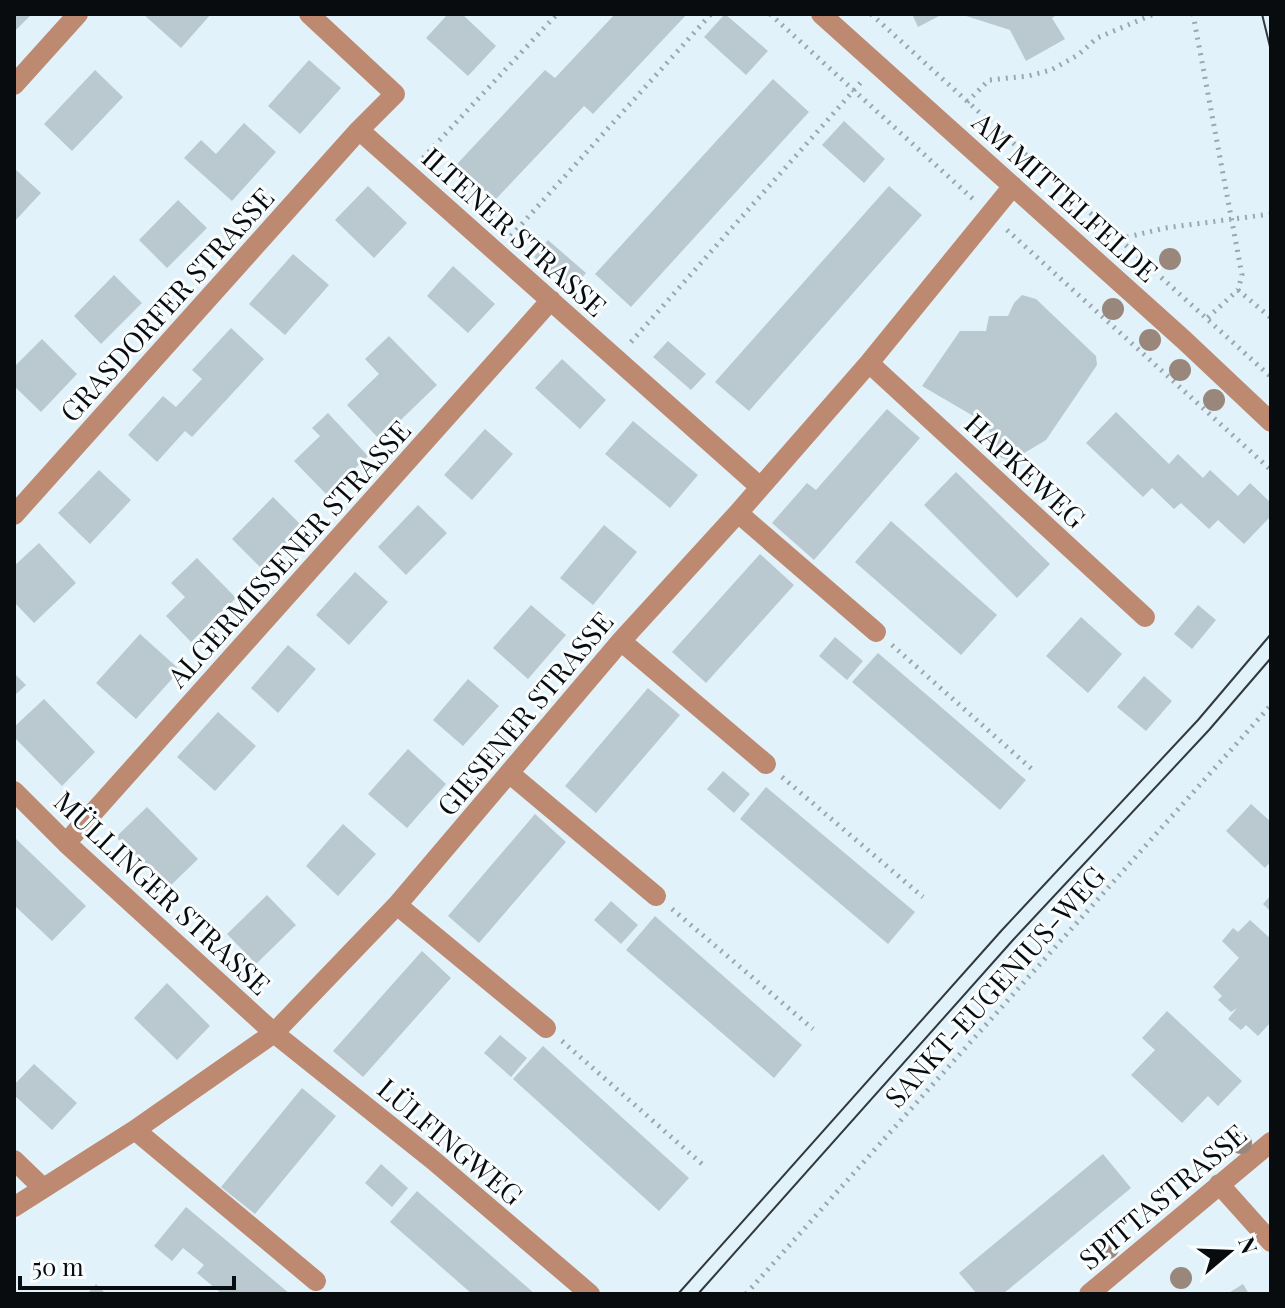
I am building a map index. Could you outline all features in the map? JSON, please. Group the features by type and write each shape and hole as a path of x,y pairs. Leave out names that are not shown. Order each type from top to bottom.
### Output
{"street":[{"path":"14,85 78,14"},
{"path":"309,14 395,94 359,130"},
{"name":"AM MITTELFELDE","path":"821,14 1271,422"},
{"name":"ILTENER STRASSE","path":"359,130 759,486"},
{"name":"GRASDORFER STRASSE","path":"14,515 359,130"},
{"name":"GIESENER STRASSE","path":"14,1207 135,1130 274,1033 397,905 621,641 869,363 1013,186"},
{"name":"ALGERMISSENER STRASSE","path":"66,843 551,300"},
{"name":"HAPKEWEG","path":"869,363 1145,617"},
{"path":"738,513 876,632"},
{"path":"621,641 766,764"},
{"path":"509,773 656,896"},
{"name":"MÜLLINGER STRASSE","path":"14,791 66,843 274,1033"},
{"path":"397,905 546,1028"},
{"name":"LÜLFINGWEG","path":"274,1033 433,1160 590,1294"},
{"path":"135,1130 316,1281"},
{"name":"SPITTASTRASSE","path":"1089,1294 1271,1142"},
{"path":"14,1160 42,1187"},
{"path":"1219,1184 1271,1242"}],"path":[{"path":"409,174 557,14"},
{"path":"497,252 711,14"},
{"path":"770,14 977,203"},
{"path":"871,14 1271,377"},
{"path":"967,102 989,80 1051,70 1078,55 1097,38 1154,14"},
{"path":"1193,14 1242,275 1238,290 1197,327"},
{"path":"617,358 877,64"},
{"path":"1118,239 1165,228 1271,214"},
{"path":"1000,223 1271,470"},
{"path":"1238,290 1271,318"},
{"path":"876,632 1034,771"},
{"name":"SANKT-EUGENIUS-WEG","path":"746,1294 1271,705"},
{"path":"766,764 923,897"},
{"path":"656,896 813,1029"},
{"path":"546,1028 702,1164"}],"building":[{"path":"14,14 32,14 14,32"},
{"path":"143,14 211,14 181,48"},
{"path":"448,14 462,14 496,46 468,76 426,38"},
{"path":"615,14 687,14 593,114 584,106 495,200 457,164 545,70 555,78"},
{"path":"725,14 768,51 746,75 704,37"},
{"path":"912,14 943,14 918,27"},
{"path":"960,14 1058,14 1052,18 1065,39 1026,61 1010,30"},
{"path":"309,60 341,88 300,134 268,106"},
{"path":"95,70 123,97 72,151 44,124"},
{"path":"773,79 809,112 631,307 595,274"},
{"path":"844,121 885,159 864,183 822,145"},
{"path":"244,123 276,152 232,201 184,158 201,140 216,154"},
{"path":"14,168 41,193 14,222"},
{"path":"368,186 407,223 374,258 335,220"},
{"path":"889,186 922,215 749,411 715,382"},
{"path":"178,200 207,228 167,268 139,240"},
{"path":"548,240 586,273 572,290 534,257"},
{"path":"293,254 329,285 285,335 249,304"},
{"path":"453,266 495,304 468,333 427,296"},
{"path":"114,275 142,303 101,344 74,316"},
{"path":"1022,295 1036,299 1096,356 1097,365 1046,440 1011,461 997,456 987,424 922,386 960,331 986,331 989,316 1008,316"},
{"path":"231,328 264,359 192,437 185,431 157,462 128,435 163,396 176,407 202,379 192,370"},
{"path":"389,336 437,385 380,440 347,405 379,374 365,359"},
{"path":"42,339 77,374 41,412 14,386 14,367"},
{"path":"668,341 706,374 691,390 653,357"},
{"path":"562,359 606,400 580,429 535,388"},
{"path":"887,409 920,438 814,560 772,523 807,483 816,490"},
{"path":"1116,412 1169,464 1178,454 1203,478 1210,470 1238,496 1250,483 1271,503 1271,516 1244,544 1218,520 1209,529 1181,503 1174,509 1152,488 1143,497 1086,443"},
{"path":"328,413 368,456 327,495 294,461 320,436 312,428"},
{"path":"633,421 698,475 670,508 605,454"},
{"path":"485,429 513,454 472,500 444,475"},
{"path":"99,470 131,500 90,544 58,513"},
{"path":"956,472 1050,564 1017,598 924,505"},
{"path":"273,497 303,527 262,569 232,539"},
{"path":"418,505 447,533 406,575 378,547"},
{"path":"891,521 997,615 961,655 855,562"},
{"path":"604,525 637,552 593,605 560,578"},
{"path":"39,543 76,583 34,623 14,602 14,566"},
{"path":"760,554 794,585 706,683 672,652"},
{"path":"197,558 236,598 191,642 166,616 185,597 171,583"},
{"path":"355,572 388,602 349,645 316,615"},
{"path":"531,605 566,635 528,679 493,648"},
{"path":"1198,605 1216,620 1192,649 1174,634"},
{"path":"1081,617 1122,654 1088,693 1046,656"},
{"path":"140,634 180,670 136,719 96,683"},
{"path":"835,637 863,661 847,680 819,656"},
{"path":"288,645 316,669 278,713 251,688"},
{"path":"878,653 1026,780 1000,810 852,682"},
{"path":"14,673 26,685 14,696"},
{"path":"1144,676 1172,701 1146,731 1117,707"},
{"path":"468,679 499,706 463,746 433,720"},
{"path":"648,688 680,715 596,813 565,786"},
{"path":"44,699 95,752 62,786 14,737 14,727"},
{"path":"218,712 256,746 215,791 177,757"},
{"path":"408,749 446,784 407,828 368,794"},
{"path":"723,771 750,794 734,813 707,789"},
{"path":"766,787 915,912 888,944 740,819"},
{"path":"1251,804 1271,822 1271,861 1265,868 1226,831"},
{"path":"147,807 198,859 167,889 116,837"},
{"path":"535,814 566,842 479,943 448,916"},
{"path":"343,824 376,854 338,896 306,866"},
{"path":"14,837 86,906 52,941 14,905"},
{"path":"267,895 296,925 256,964 227,934"},
{"path":"1271,895 1271,912 1263,904"},
{"path":"611,901 638,925 621,944 594,920"},
{"path":"655,916 802,1045 774,1078 626,950"},
{"path":"1250,920 1271,939 1271,1022 1258,1036 1246,1025 1241,1030 1228,1019 1237,1008 1231,1012 1218,1000 1222,996 1213,987 1239,958 1222,941 1233,928 1238,932"},
{"path":"422,951 451,978 363,1077 333,1051"},
{"path":"167,983 210,1026 177,1060 134,1018"},
{"path":"1167,1011 1242,1081 1218,1106 1208,1096 1182,1123 1131,1075 1155,1050 1142,1038"},
{"path":"500,1035 527,1058 511,1077 484,1053"},
{"path":"543,1046 689,1178 659,1211 513,1079"},
{"path":"34,1064 77,1103 52,1130 14,1095 14,1085"},
{"path":"302,1088 336,1116 255,1214 221,1187"},
{"path":"1103,1154 1131,1188 1003,1294 977,1294 959,1273"},
{"path":"381,1164 408,1188 392,1207 365,1183"},
{"path":"417,1191 535,1294 472,1294 390,1222"},
{"path":"186,1207 290,1294 222,1294 197,1273 204,1265 183,1248 172,1261 154,1246"},
{"path":"96,1284 106,1294 87,1294"},
{"path":"1243,1284 1249,1294 1227,1294"}],"tram line":[{"path":"1262,14 1271,51"},
{"path":"678,1294 1002,930 1198,720 1271,634"},
{"path":"698,1294 1013,940 1209,730 1271,658"}]}
